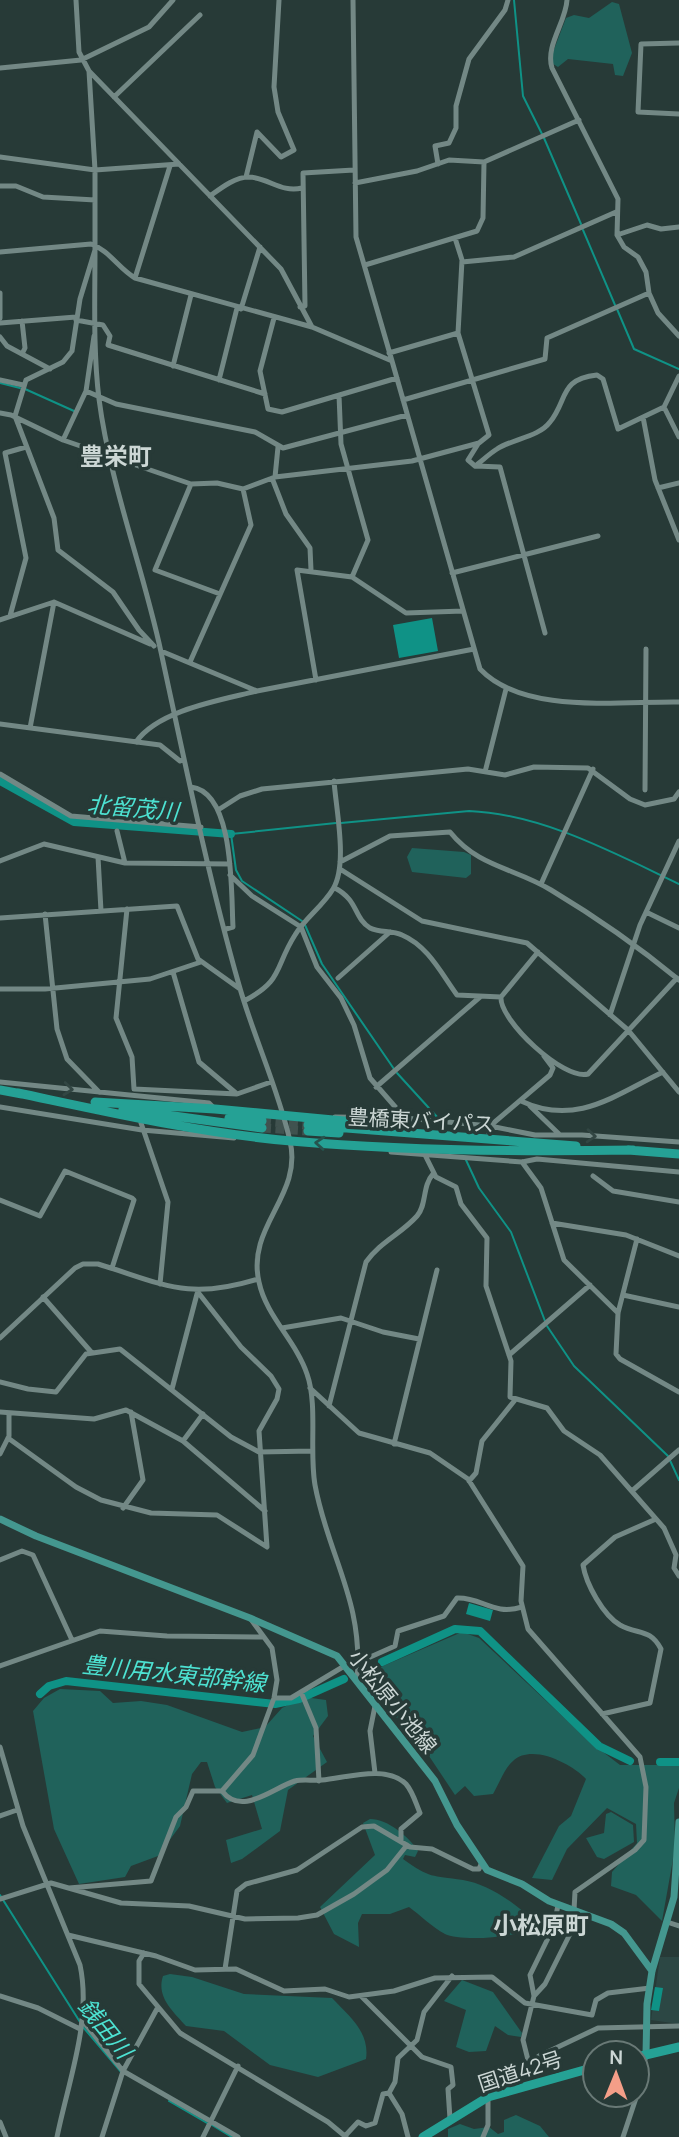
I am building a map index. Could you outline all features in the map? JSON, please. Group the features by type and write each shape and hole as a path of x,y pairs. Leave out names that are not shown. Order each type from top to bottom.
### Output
{"highway":[{"path":"0,1090 196,1129 290,1141 495,1152 633,1150"},
{"path":"18,1093 262,1125 57,1098"},
{"path":"95,1102 329,1119 463,1137"},
{"name":"豊橋東バイパス","path":"533,1143 463,1137 308,1128 679,1154"},
{"path":"651,2054 679,2047"},
{"name":"国道42号","path":"423,2137 488,2097 581,2071"}],"main road":[{"name":"小松原小池線","path":"0,1519 36,1536 250,1618 325,1650 346,1665 435,1781 457,1825 487,1870 522,1884 558,1905 576,1910 624,1933 652,1971"},
{"path":"644,2039 652,1971 678,1875 679,1822"}],"street":[{"path":"76,0 81,60 286,276 312,327"},
{"path":"0,68 81,60 149,27 173,0"},
{"path":"246,177 257,132 281,157 294,150 278,111 274,87 279,0"},
{"path":"353,0 356,237 480,669 506,689 543,700 679,702"},
{"path":"438,164 435,146 449,143 455,134 456,106 469,59 505,10 508,0"},
{"path":"567,0 550,61 618,199 617,235 624,247 642,265 649,293 658,313 679,336"},
{"path":"114,97 200,15"},
{"path":"679,43 641,44 638,112 679,114"},
{"path":"89,71 96,170 99,397 240,989 290,1141 291,1174 259,1240 258,1279 269,1307 301,1359 310,1388 312,1451 321,1511 353,1602 359,1662 357,1680"},
{"path":"355,183 449,160 484,162 579,120"},
{"path":"0,157 96,170 179,164"},
{"path":"365,265 477,231 481,224 484,162"},
{"path":"135,278 170,166"},
{"path":"300,307 305,306 303,173 354,170"},
{"path":"210,196 233,181 246,177 287,191 303,188"},
{"path":"0,186 16,186 43,197 96,200"},
{"path":"462,262 514,257 616,212"},
{"path":"617,235 648,225 661,229 679,227"},
{"path":"0,413 15,416 64,440 191,484 217,483 243,489 273,478 420,459 479,443 489,435 458,333 462,262 454,238"},
{"path":"0,252 68,244 95,247 122,271 135,278 312,327 392,361"},
{"path":"95,247 76,318 72,351 63,362 26,380 15,416 56,524 58,550 113,592 139,630 158,648"},
{"path":"219,380 260,247"},
{"path":"0,293 0,321 76,318 96,323 109,329 108,345 265,394"},
{"path":"403,400 545,359 547,338 649,293"},
{"path":"173,366 191,295"},
{"path":"274,318 260,371 268,409 282,412 397,378"},
{"path":"22,321 25,348 22,354"},
{"path":"64,440 86,391 96,323"},
{"path":"388,353 458,333"},
{"path":"0,337 7,346 50,369"},
{"path":"472,464 497,449 543,429 551,422 566,389 574,381 587,376 603,379 618,429 664,407 679,376"},
{"path":"0,380 23,385"},
{"path":"86,391 116,404 255,432 278,447 407,415"},
{"path":"340,395 341,432 368,540 352,577"},
{"path":"664,407 679,437"},
{"path":"643,417 658,488 679,540"},
{"path":"472,464 479,443"},
{"path":"10,616 26,558 5,453 26,447"},
{"path":"278,447 273,478 286,514 310,548 311,570"},
{"path":"460,447 472,464 500,467 545,633"},
{"path":"658,488 679,483"},
{"path":"191,484 155,570 220,594"},
{"path":"190,662 251,525 243,489"},
{"path":"452,573 598,536"},
{"path":"316,680 295,572 311,570 352,577 406,614 463,611"},
{"path":"30,728 54,602"},
{"path":"0,620 54,602 257,691"},
{"path":"136,742 146,731 194,706 257,691 474,649"},
{"path":"645,790 646,649"},
{"path":"485,772 506,689"},
{"path":"0,724 167,747 177,758 184,759"},
{"path":"218,810 252,791 468,769 511,774 534,767 593,769 618,793 645,804 664,803 674,799 679,792"},
{"path":"541,884 593,769"},
{"path":"0,774 71,816 202,831"},
{"path":"244,1001 264,990 277,976 294,935 335,887 340,862 334,781"},
{"path":"191,787 206,792 218,810 226,837 233,928 226,929"},
{"path":"117,831 125,863"},
{"path":"340,862 390,836 450,832 483,862 541,884 634,944 678,979 588,1074 583,1076 568,1072 543,1054 505,1014 502,997 538,953"},
{"path":"610,1015 646,912 679,841"},
{"path":"0,861 44,844 125,863 230,864"},
{"path":"98,857 101,911"},
{"path":"340,869 422,921 520,940 628,1030 679,1092"},
{"path":"230,875 251,896 303,925 317,967 341,998 376,1087 411,1125"},
{"path":"335,887 351,898 366,925 408,938 435,961 457,995 502,997"},
{"path":"0,918 177,906 201,962 240,989"},
{"path":"127,909 116,1018 132,1057 134,1089 237,1094 271,1082"},
{"path":"646,912 679,928"},
{"path":"45,914 57,1029 67,1059 99,1092"},
{"path":"338,978 390,932"},
{"path":"0,989 52,988 150,979 201,962"},
{"path":"173,972 199,1062 237,1094"},
{"path":"376,1087 480,997"},
{"path":"489,1133 490,1126 525,1102 553,1071 543,1054"},
{"path":"525,1102 580,1111 663,1072"},
{"path":"0,1082 135,1098 209,1103 215,1109"},
{"path":"525,1102 559,1134"},
{"path":"0,1107 218,1138 243,1135"},
{"path":"329,1119 359,1115 405,1118 490,1126 535,1135 559,1134 679,1142"},
{"path":"142,1127 168,1202 160,1284"},
{"path":"350,1145 367,1150 487,1157 522,1162 537,1159 679,1172"},
{"path":"426,1157 433,1174 456,1187 461,1205 487,1238 486,1286 509,1355 508,1393 515,1400 547,1408 564,1431 600,1455 656,1519 674,1548 674,1568 679,1576"},
{"path":"522,1162 541,1188 564,1260 618,1313"},
{"path":"0,1209 2,1201 40,1216 65,1171 132,1198 134,1200 112,1268"},
{"path":"329,1406 349,1319 366,1262 380,1245 418,1215 427,1182 433,1174"},
{"path":"593,1176 613,1191 679,1202"},
{"path":"552,1223 637,1239 679,1256"},
{"path":"637,1239 618,1313 618,1357 679,1392"},
{"path":"0,1338 64,1276 83,1264 112,1268 160,1284 197,1291 234,1286 258,1279"},
{"path":"394,1444 437,1270"},
{"path":"509,1355 590,1285"},
{"path":"172,1389 197,1291"},
{"path":"8,1438 76,1487 100,1500 151,1513 217,1515 267,1548 259,1431 277,1399 277,1384 241,1347 197,1291"},
{"path":"623,1295 679,1307"},
{"path":"43,1297 92,1353"},
{"path":"282,1328 315,1320 349,1319 383,1332 419,1339"},
{"path":"0,1382 17,1388 56,1392 86,1354 120,1349 230,1437 259,1452 312,1451"},
{"path":"310,1388 359,1433 442,1459 469,1481 523,1566 522,1607 530,1632 640,1757 646,1787 645,1835 635,1850 575,1892 573,1928 534,2000 523,2040 529,2064"},
{"path":"469,1481 476,1474 482,1441 515,1400"},
{"path":"0,1412 94,1419 123,1410 131,1412 183,1441 265,1511"},
{"path":"124,1508 144,1480 131,1412"},
{"path":"0,1454 8,1438 9,1413"},
{"path":"183,1441 203,1415"},
{"path":"632,1491 679,1450"},
{"path":"603,1714 650,1703 660,1649 652,1636 624,1627 610,1616 593,1592 583,1565 615,1537 656,1519"},
{"path":"0,1560 22,1551 33,1555 72,1640"},
{"path":"359,1662 395,1646 398,1631 444,1616 457,1598 466,1598 496,1610 522,1607"},
{"path":"222,1791 253,1755 274,1699 278,1676 272,1648 250,1618"},
{"path":"0,1666 100,1631 167,1636 263,1637"},
{"path":"274,1699 291,1698 346,1665"},
{"path":"301,1692 313,1717 319,1748 319,1781"},
{"path":"375,1706 370,1731 375,1773"},
{"path":"0,1747 17,1810 83,1979 81,2024 57,2137"},
{"path":"69,1888 151,1881 176,1817 186,1807 192,1791 222,1791 229,1799 248,1802 296,1780 319,1781 375,1773 401,1780 408,1786 420,1813 401,1829 401,1841"},
{"path":"0,1816 17,1810"},
{"path":"225,1969 234,1895 246,1884 298,1870 362,1827 374,1826 407,1845 432,1849 473,1869 479,1869 482,1861"},
{"path":"3,1898 47,1883 121,1903 189,1906 245,1919 275,1920 317,1915 387,1870 407,1845"},
{"path":"534,2000 530,1975 554,1926 558,1905"},
{"path":"667,1922 679,1926"},
{"path":"68,1935 144,1953 195,1970 236,1969 284,1991 325,1989 349,1997 362,1997 452,1976 495,1978 516,1998 593,2015 600,2020 602,2028"},
{"path":"144,1953 139,1961 138,1980 180,2033 238,2066 346,2136 358,2122 366,2126 374,2123 383,2094 389,2093"},
{"path":"389,2093 395,2082 398,2058 419,2037 424,2012 452,1976"},
{"path":"593,2015 596,2000 608,1993 650,1988"},
{"path":"0,1996 81,2024 122,2072 238,2137"},
{"path":"362,1997 432,2063 450,2067 453,2085 448,2089 450,2119"},
{"path":"102,2137 122,2072 158,2007"},
{"path":"483,2137 488,2125 488,2097 529,2064 567,2040 602,2028 679,2026"},
{"path":"203,2137 238,2066"},
{"path":"389,2093 402,2114 408,2137"},
{"path":"625,2136 633,2109"},
{"path":"0,2122 6,2137"}],"shaded area":[{"path":"612,2 619,4 632,53 623,76 615,75 613,64 568,59 558,67 553,64 553,52 566,18 574,15 589,18"},
{"path":"432,618 438,651 399,658 393,625"},
{"path":"412,848 464,852 471,855 471,874 466,878 412,872 407,857"},
{"path":"469,1603 493,1610 490,1621 466,1614"},
{"path":"462,1632 479,1638 590,1742 620,1765 679,1765 679,1788 674,1803 675,1848 662,1921 636,1895 611,1886 612,1872 637,1843 636,1824 607,1808 567,1849 552,1880 532,1878 559,1826 571,1816 586,1779 580,1773 562,1762 530,1754 521,1756 510,1764 493,1794 474,1796 465,1786 455,1795 427,1753 372,1689 371,1674 383,1666"},
{"path":"60,1689 100,1691 113,1703 141,1701 167,1705 242,1732 265,1727 282,1708 304,1697 326,1700 328,1716 313,1736 327,1762 288,1790 280,1831 242,1859 231,1863 226,1840 262,1829 252,1795 227,1803 215,1787 207,1762 201,1762 192,1774 180,1826 158,1856 131,1866 125,1877 79,1884 54,1829 33,1711 44,1698"},
{"path":"611,1812 633,1825 634,1842 604,1859 597,1857 586,1838 604,1833 606,1814"},
{"path":"370,1819 391,1825 409,1840 418,1851 415,1857 405,1855 403,1859 412,1865 432,1875 473,1882 493,1891 521,1910 536,1925 506,1936 464,1938 445,1934 409,1907 390,1914 362,1914 358,1923 359,1947 334,1934 320,1907 375,1855 363,1823"},
{"path":"660,1957 679,1957 679,2024 651,2020"},
{"path":"170,1974 192,1977 244,1994 332,1998 361,2033 365,2041 366,2059 318,2077 270,2065 224,2031 186,2026 171,2009 162,1991 163,1976"},
{"path":"462,1980 493,1992 522,2033 521,2037 508,2035 495,2026 486,2051 469,2052 456,2047 466,2010 444,2001"},
{"path":"655,1987 663,1988 659,2011 651,2010"},
{"path":"516,2115 540,2126 549,2137 448,2137 448,2129 460,2124 474,2129 489,2127 498,2134 504,2132 504,2120"}],"waterway":[{"path":"514,0 523,96 542,134"},
{"path":"544,138 581,224"},
{"path":"583,230 615,305"},
{"path":"617,309 634,349 679,369"},
{"path":"0,383 20,388"},
{"path":"25,389 74,411"},
{"name":"北留茂川","path":"0,781 74,822 231,834"},
{"path":"341,823 469,811 496,814 523,819 577,837 679,884"},
{"path":"302,921 242,881 236,870 231,834 336,823"},
{"path":"305,925 322,964 394,1069"},
{"path":"397,1073 438,1118"},
{"path":"466,1160 479,1188 511,1232 545,1321"},
{"path":"547,1326 574,1366 668,1456 679,1480"},
{"name":"豊川用水東部幹線","path":"382,1662 455,1629 480,1631 599,1746 630,1761"},
{"name":"豊川用水東部幹線","path":"40,1694 49,1686 66,1681 275,1704 299,1699 344,1679"},
{"name":"豊川用水東部幹線","path":"660,1762 679,1762"},
{"name":"銭田川","path":"0,1895 80,2022"},
{"name":"銭田川","path":"83,2027 122,2073"},
{"name":"銭田川","path":"169,2101 207,2123"},
{"name":"銭田川","path":"212,2125 232,2137"}],"tunnel":[{"path":"262,1121 308,1125"},
{"path":"262,1128 308,1131"}],"district":[{"name":"豊栄町","path":"116,455"},
{"name":"小松原町","path":"541,1924"}]}
